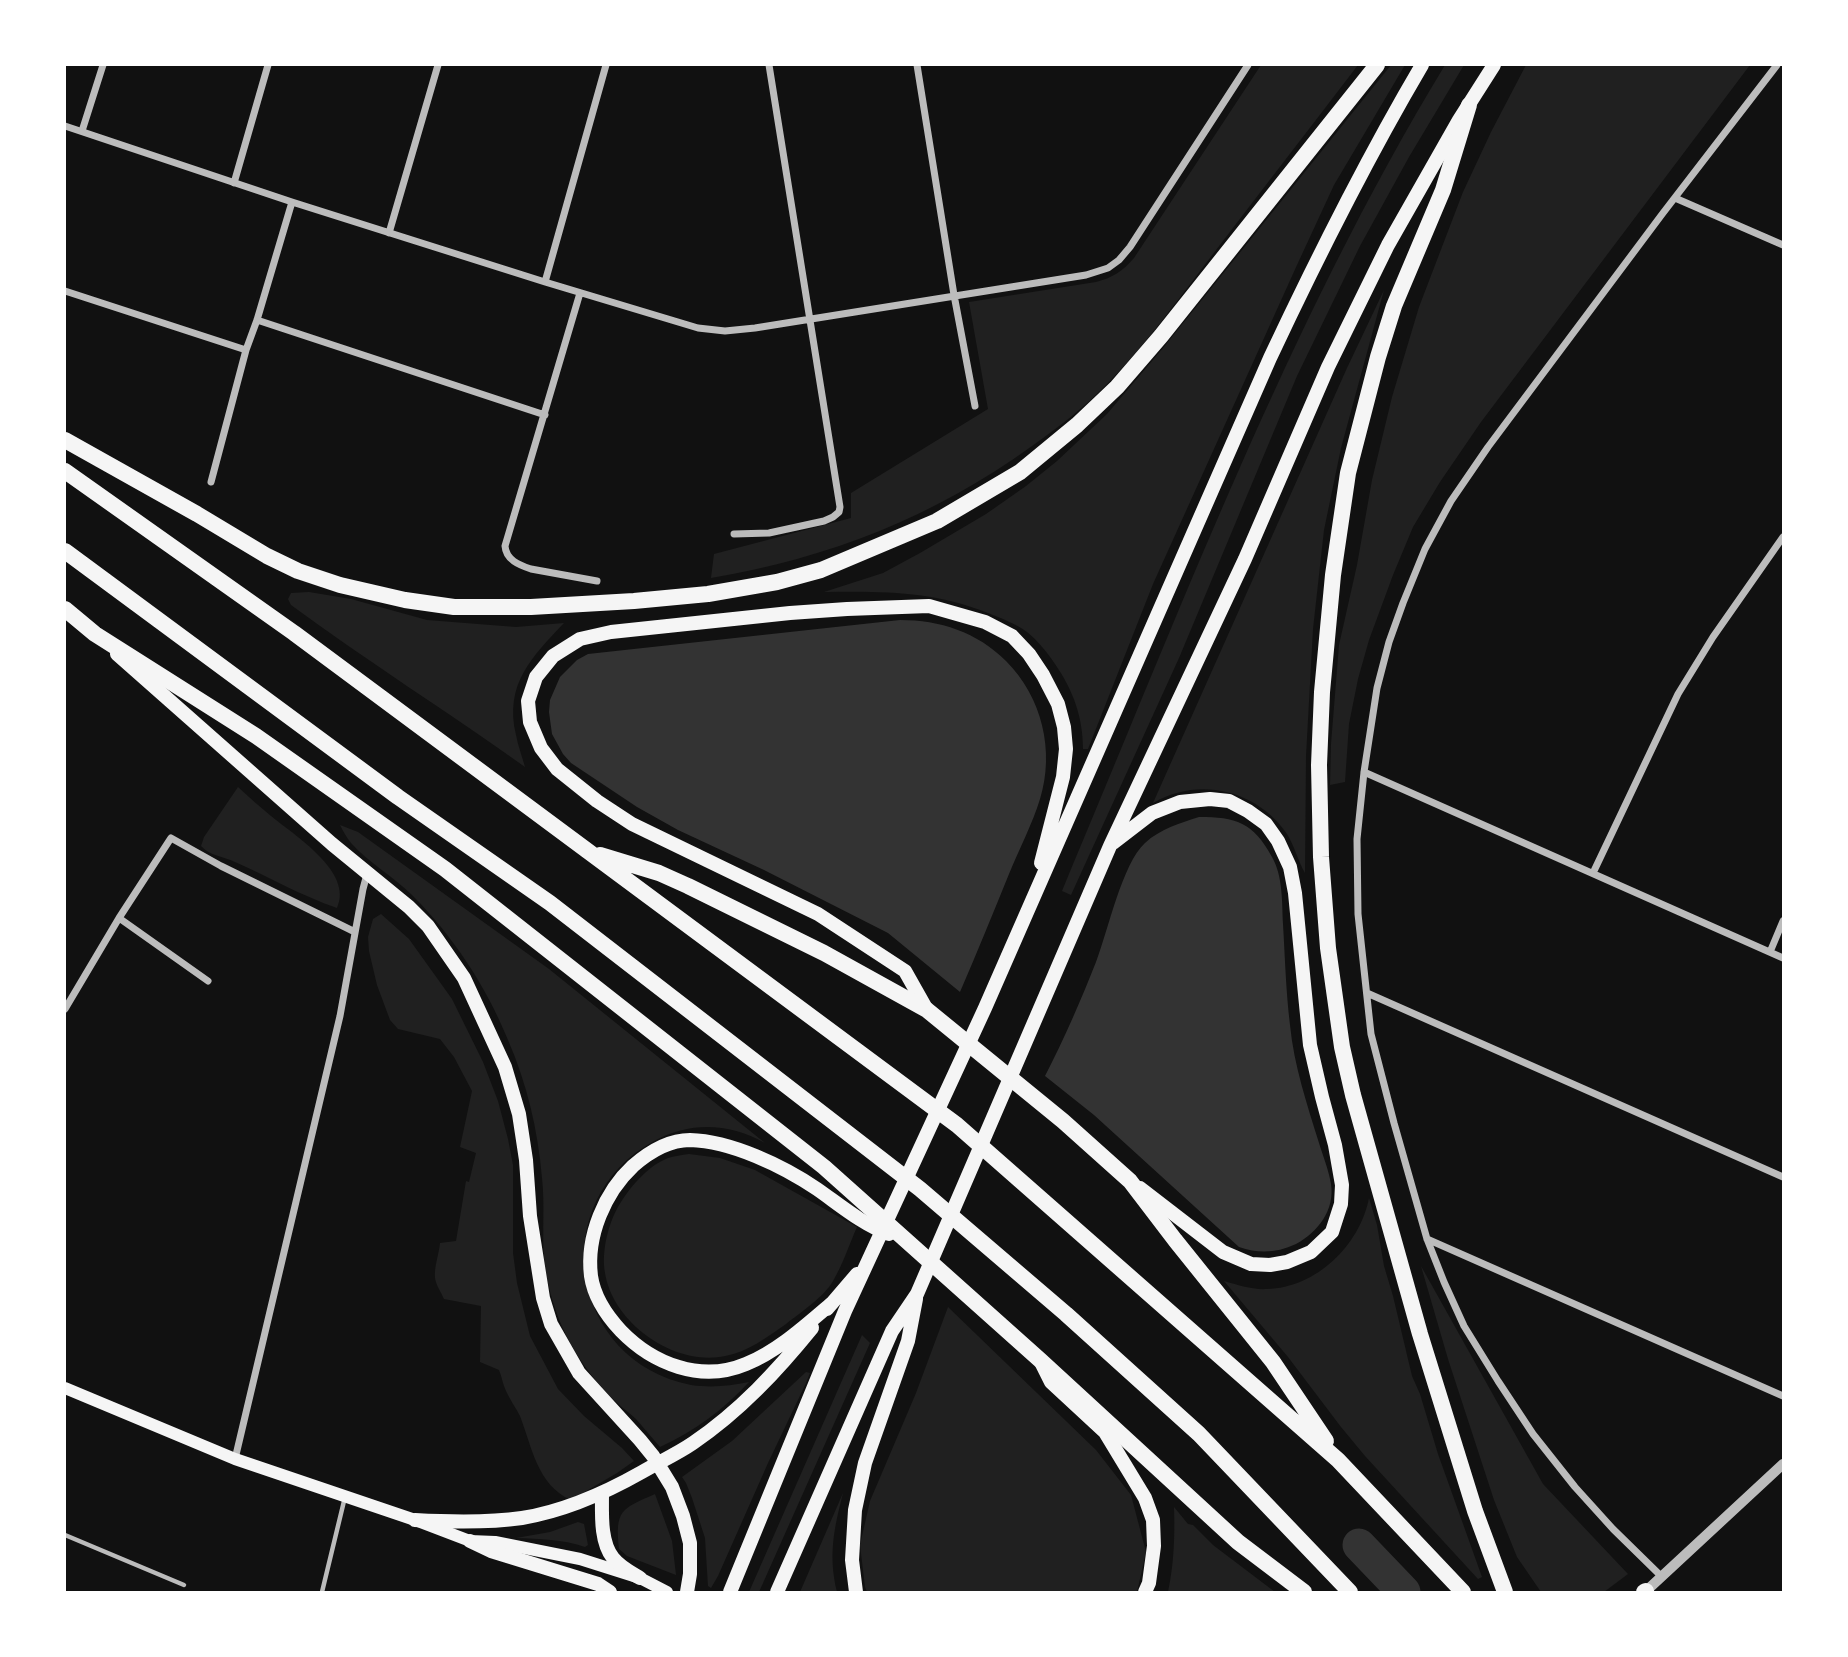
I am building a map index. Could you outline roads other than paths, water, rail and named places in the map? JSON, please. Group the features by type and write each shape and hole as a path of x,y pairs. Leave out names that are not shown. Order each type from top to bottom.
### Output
{"highway":[{"path":"65,440 267,556 298,571 340,585 405,600 454,607 531,607 634,601 708,594 777,582 821,570 937,522 1020,472 1077,425 1117,387 1161,337 1377,65"},
{"path":"415,1520 484,1522 524,1517 575,1504 606,1491 692,1444 732,1414 840,1302 871,1256 985,1008 1215,481 1316,260 1349,194 1422,65"},
{"path":"777,1592 892,1331 917,1294 1110,846 1245,559 1328,367 1388,245 1459,120 1494,65"},
{"path":"1469,105 1443,190 1394,306 1368,391 1348,472 1333,575 1322,692 1319,765 1321,857 1328,948 1342,1047 1353,1095 1424,1347 1475,1511 1505,1592"},
{"path":"65,471 294,633 957,1125 1338,1460 1463,1592"},
{"path":"65,551 398,797 550,903 920,1189 1066,1314 1199,1434 1350,1592"},
{"path":"927,1010 905,971 818,914 632,824 597,801 557,769 541,748 530,722 528,701 536,677 553,656 580,639 611,632 847,609 929,606 985,622 1012,636 1029,654 1058,704 1066,749 1063,777 1028,910"},
{"path":"65,609 367,874 409,907 428,926 464,978 505,1067 519,1114 526,1160 531,1227 543,1298 551,1324 579,1373 653,1456 672,1488 690,1543 687,1592"},
{"path":"95,634 256,736 445,869 824,1167 1238,1542 1304,1592"},
{"path":"588,851 659,873 688,886 824,953 927,1010 1063,1121 1130,1181 1223,1252 1251,1264 1270,1265 1287,1262 1311,1252 1332,1232 1341,1204 1342,1185 1310,1045 1295,893 1290,867 1278,841 1266,824 1248,811 1229,801 1210,799 1180,802 1152,813 1110,846"},
{"path":"840,1302 764,1355 745,1365 700,1372 676,1367 641,1349 608,1316 595,1287 591,1277 591,1256 604,1203 621,1178 642,1157 663,1145 688,1140 724,1145 760,1158 813,1187 872,1227 907,1241"},
{"path":"1130,1181 1273,1362 1338,1460"},
{"path":"856,1592 852,1560 855,1510 865,1463 908,1341 917,1294"},
{"path":"730,1592 840,1302"},
{"path":"1040,1360 1051,1382 1105,1432 1145,1498 1153,1520 1154,1546 1149,1583 1145,1592"},
{"path":"606,1491 606,1545 622,1567 640,1578"},
{"path":"470,1541 491,1551 598,1584 610,1592"}],"main road":[{"path":"65,1388 235,1459 470,1541 495,1542 580,1559 640,1578 667,1592"}],"street":[{"path":"82,131 103,65"},
{"path":"234,183 268,65"},
{"path":"389,233 438,65"},
{"path":"545,282 606,65"},
{"path":"734,534 769,533 824,521 839,512 840,503 769,65"},
{"path":"917,65 975,406"},
{"path":"65,126 292,202 580,293 698,328 725,331 811,320 1086,275 1108,268 1130,247 1248,65"},
{"path":"1661,1576 1583,1496 1533,1434 1464,1325 1444,1282 1427,1239 1371,1034 1358,914 1357,839 1377,688 1389,642 1402,603 1425,550 1451,501 1496,436 1777,65"},
{"path":"1675,198 1783,245"},
{"path":"211,482 246,350 292,202"},
{"path":"65,291 246,350"},
{"path":"580,293 506,538 505,551 513,561 531,569 597,581"},
{"path":"257,320 545,415"},
{"path":"1593,873 1678,694 1713,637 1782,542"},
{"path":"1364,772 1783,958"},
{"path":"65,1009 171,838 355,932"},
{"path":"235,1459 340,1016 367,874"},
{"path":"119,918 208,981"},
{"path":"1770,952 1783,921"},
{"path":"1367,993 1783,1177"},
{"path":"1427,1239 1783,1396"},
{"path":"1645,1592 1783,1464"}],"lane":[{"path":"322,1592 345,1497"},
{"path":"65,1535 184,1585"}],"waterway":[{"path":"1359,1545 1404,1592"}]}
